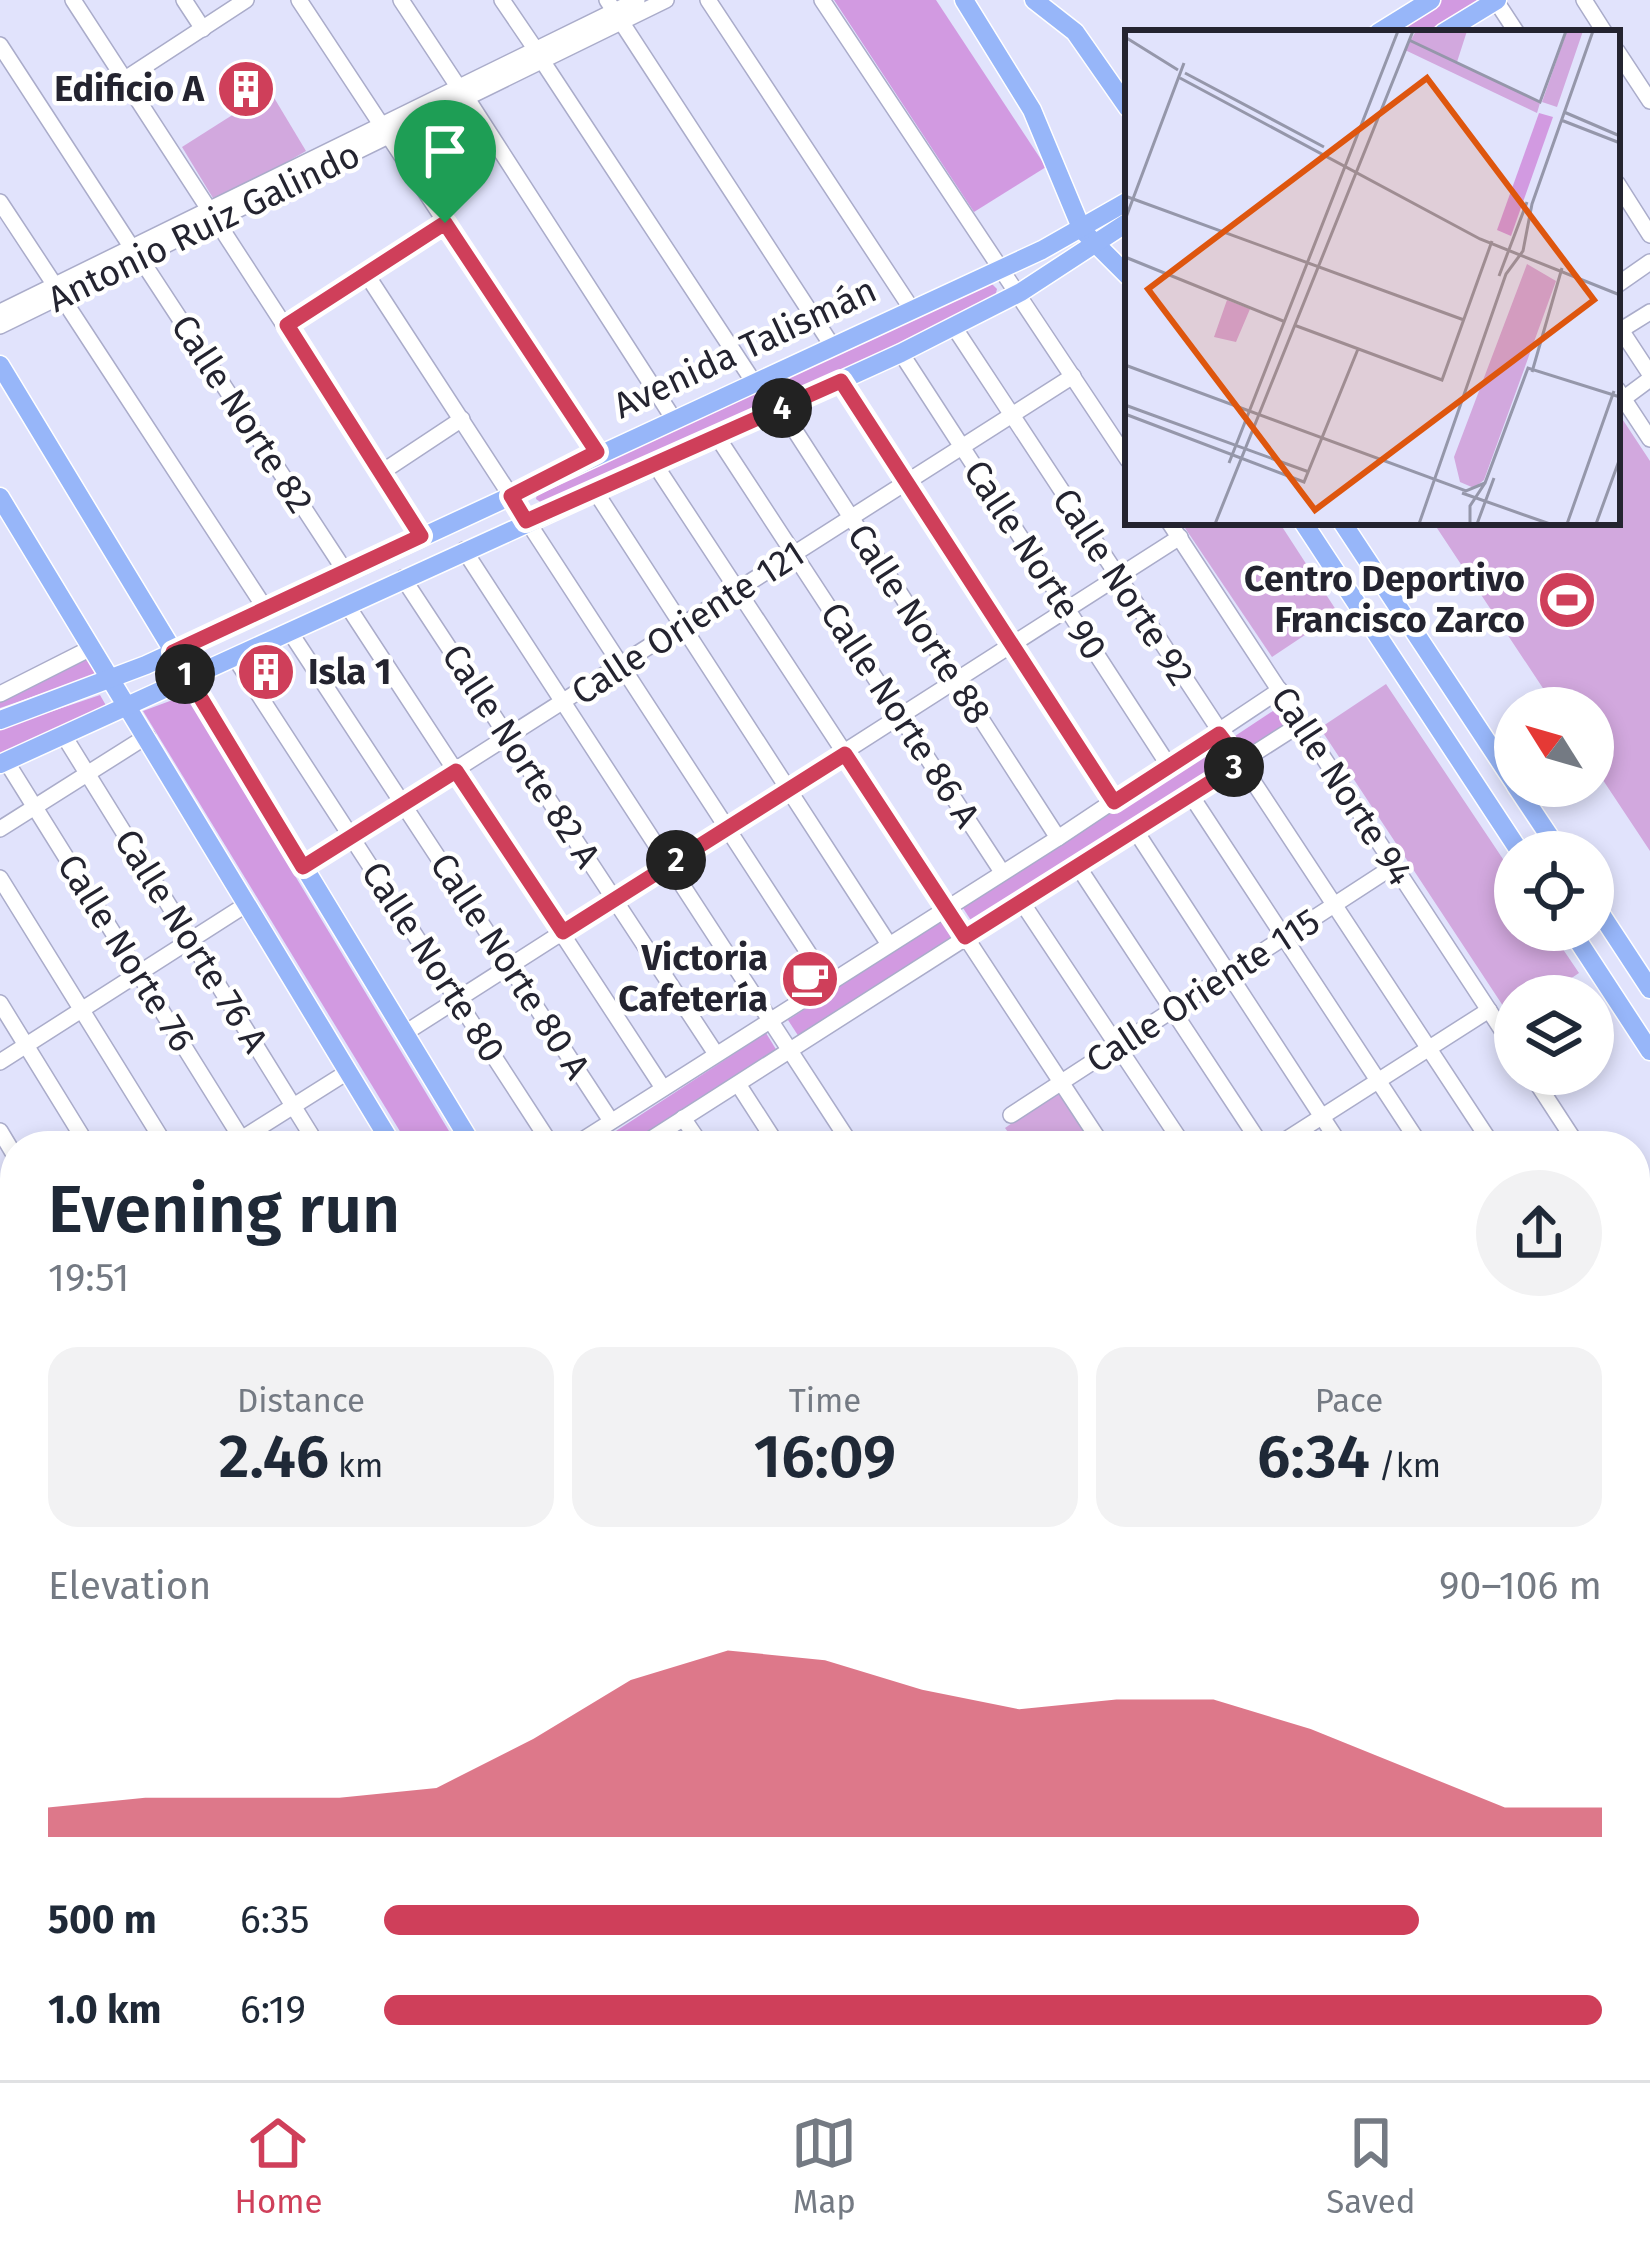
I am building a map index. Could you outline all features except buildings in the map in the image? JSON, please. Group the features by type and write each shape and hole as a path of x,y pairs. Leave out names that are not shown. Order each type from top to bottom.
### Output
{"main road":[{"path":"964,0 1032,110 1089,236 1125,273"},
{"path":"1034,0 1075,32 1125,104"},
{"path":"1383,30 1431,0"},
{"path":"1465,25 1497,0"},
{"name":"Avenida Talismán","path":"3,762 954,327 1021,292 1125,210"},
{"name":"Avenida Talismán","path":"0,719 111,681 831,344 1001,268 1089,236"},
{"path":"0,364 464,1131"},
{"path":"0,497 384,1131"},
{"path":"1305,525 1506,831"},
{"path":"1344,525 1494,752"},
{"path":"146,665 158,692"},
{"path":"1614,934 1650,988"},
{"path":"1585,951 1650,1051"}],"street":[{"path":"73,0 421,536"},
{"path":"184,0 203,29"},
{"path":"125,79 246,0"},
{"path":"299,0 597,452"},
{"path":"401,0 674,418"},
{"path":"502,0 753,381"},
{"name":"Antonio Ruiz Galindo","path":"0,312 58,290 463,94 637,0"},
{"name":"Antonio Ruiz Galindo","path":"613,11 666,0"},
{"path":"708,0 911,308"},
{"path":"822,0 1021,292 1125,456"},
{"path":"1497,0 1515,30"},
{"path":"1584,0 1603,30"},
{"path":"613,11 831,344"},
{"name":"Calle Norte 82","path":"0,45 345,571"},
{"path":"1620,56 1650,101"},
{"path":"1620,188 1650,235"},
{"path":"0,202 265,608"},
{"path":"287,325 445,223"},
{"path":"1620,283 1650,262"},
{"path":"365,272 828,983"},
{"name":"Antonio Ruiz Galindo","path":"0,326 58,290"},
{"path":"1620,327 1650,312"},
{"name":"Calle Norte 92","path":"954,327 1483,1131"},
{"path":"1620,329 1650,377 1620,394 1650,439"},
{"name":"Calle Norte 90","path":"901,352 1169,766"},
{"name":"Calle Oriente 121","path":"303,867 1072,376"},
{"path":"841,381 1114,802"},
{"name":"Calle Norte 88","path":"781,409 1058,838"},
{"path":"382,472 462,419"},
{"name":"Calle Norte 86 A","path":"718,438 1002,872"},
{"path":"656,466 1093,1131"},
{"path":"595,490 888,943"},
{"name":"Calle Norte 94","path":"1171,525 1494,1018"},
{"path":"405,1033 1180,538"},
{"path":"464,550 842,1131"},
{"name":"Calle Norte 82 A","path":"404,578 716,1054"},
{"path":"347,604 663,1088"},
{"name":"Calle Norte 80 A","path":"290,632 611,1120"},
{"path":"0,694 91,649"},
{"name":"Calle Norte 80","path":"235,658 543,1131"},
{"path":"595,1131 1114,802 1280,690"},
{"path":"663,1131 1302,723"},
{"name":"Calle Norte 76 A","path":"64,736 309,1131"},
{"path":"0,829 147,736"},
{"name":"Calle Norte 76","path":"3,762 232,1131"},
{"path":"1190,794 1411,1131"},
{"path":"1135,830 1331,1131"},
{"path":"1077,865 1252,1131"},
{"name":"Calle Oriente 115","path":"1011,1115 1394,866"},
{"path":"0,878 157,1131"},
{"path":"1022,902 1174,1131"},
{"path":"0,1062 247,904"},
{"path":"0,1003 79,1131"},
{"path":"1300,1131 1489,1010"},
{"path":"259,1131 349,1071"},
{"path":"738,1084 768,1131"},
{"path":"1545,1095 1568,1131"},
{"path":"683,1118 692,1131"}],"shaded area":[{"path":"834,0 936,0 1046,167 974,212"},
{"path":"1442,0 1487,0 1439,30 1393,30"},
{"path":"270,91 306,151 216,203 182,147"},
{"path":"989,281 997,289 995,297 958,317 563,500 546,506 536,499 537,493"},
{"name":"Centro Deportivo Francisco Zarco","path":"1620,416 1650,461 1650,851 1614,797 1614,687 1542,687 1435,525 1620,525"},
{"path":"1183,525 1281,525 1338,613 1272,657"},
{"path":"85,656 96,675 0,708 0,697"},
{"path":"1386,684 1494,846 1494,951 1564,951 1579,973 1494,975 1494,992 1320,728"},
{"path":"100,695 108,709 0,755 0,729"},
{"path":"186,695 449,1131 400,1131 143,711"},
{"path":"1279,707 1289,722 1246,751 1235,736"},
{"path":"1214,747 1225,765 974,925 963,908"},
{"path":"941,921 953,938 799,1037 788,1020"},
{"path":"766,1033 777,1051 654,1131 616,1131"},
{"path":"1059,1091 1086,1131 1007,1131 1005,1128"}],"place":[{"name":"Edificio A","path":"246,89"},
{"name":"Centro Deportivo Francisco Zarco","path":"1567,600"},
{"name":"Isla 1","path":"266,672"},
{"name":"Victoria Cafetería","path":"810,979"}],"route":[{"path":"445,223 597,452 511,496 526,521 841,381 1114,802 1219,734 1241,763 965,937 845,754 563,932 456,771 303,867 173,652 421,536 287,325 445,223"}]}
